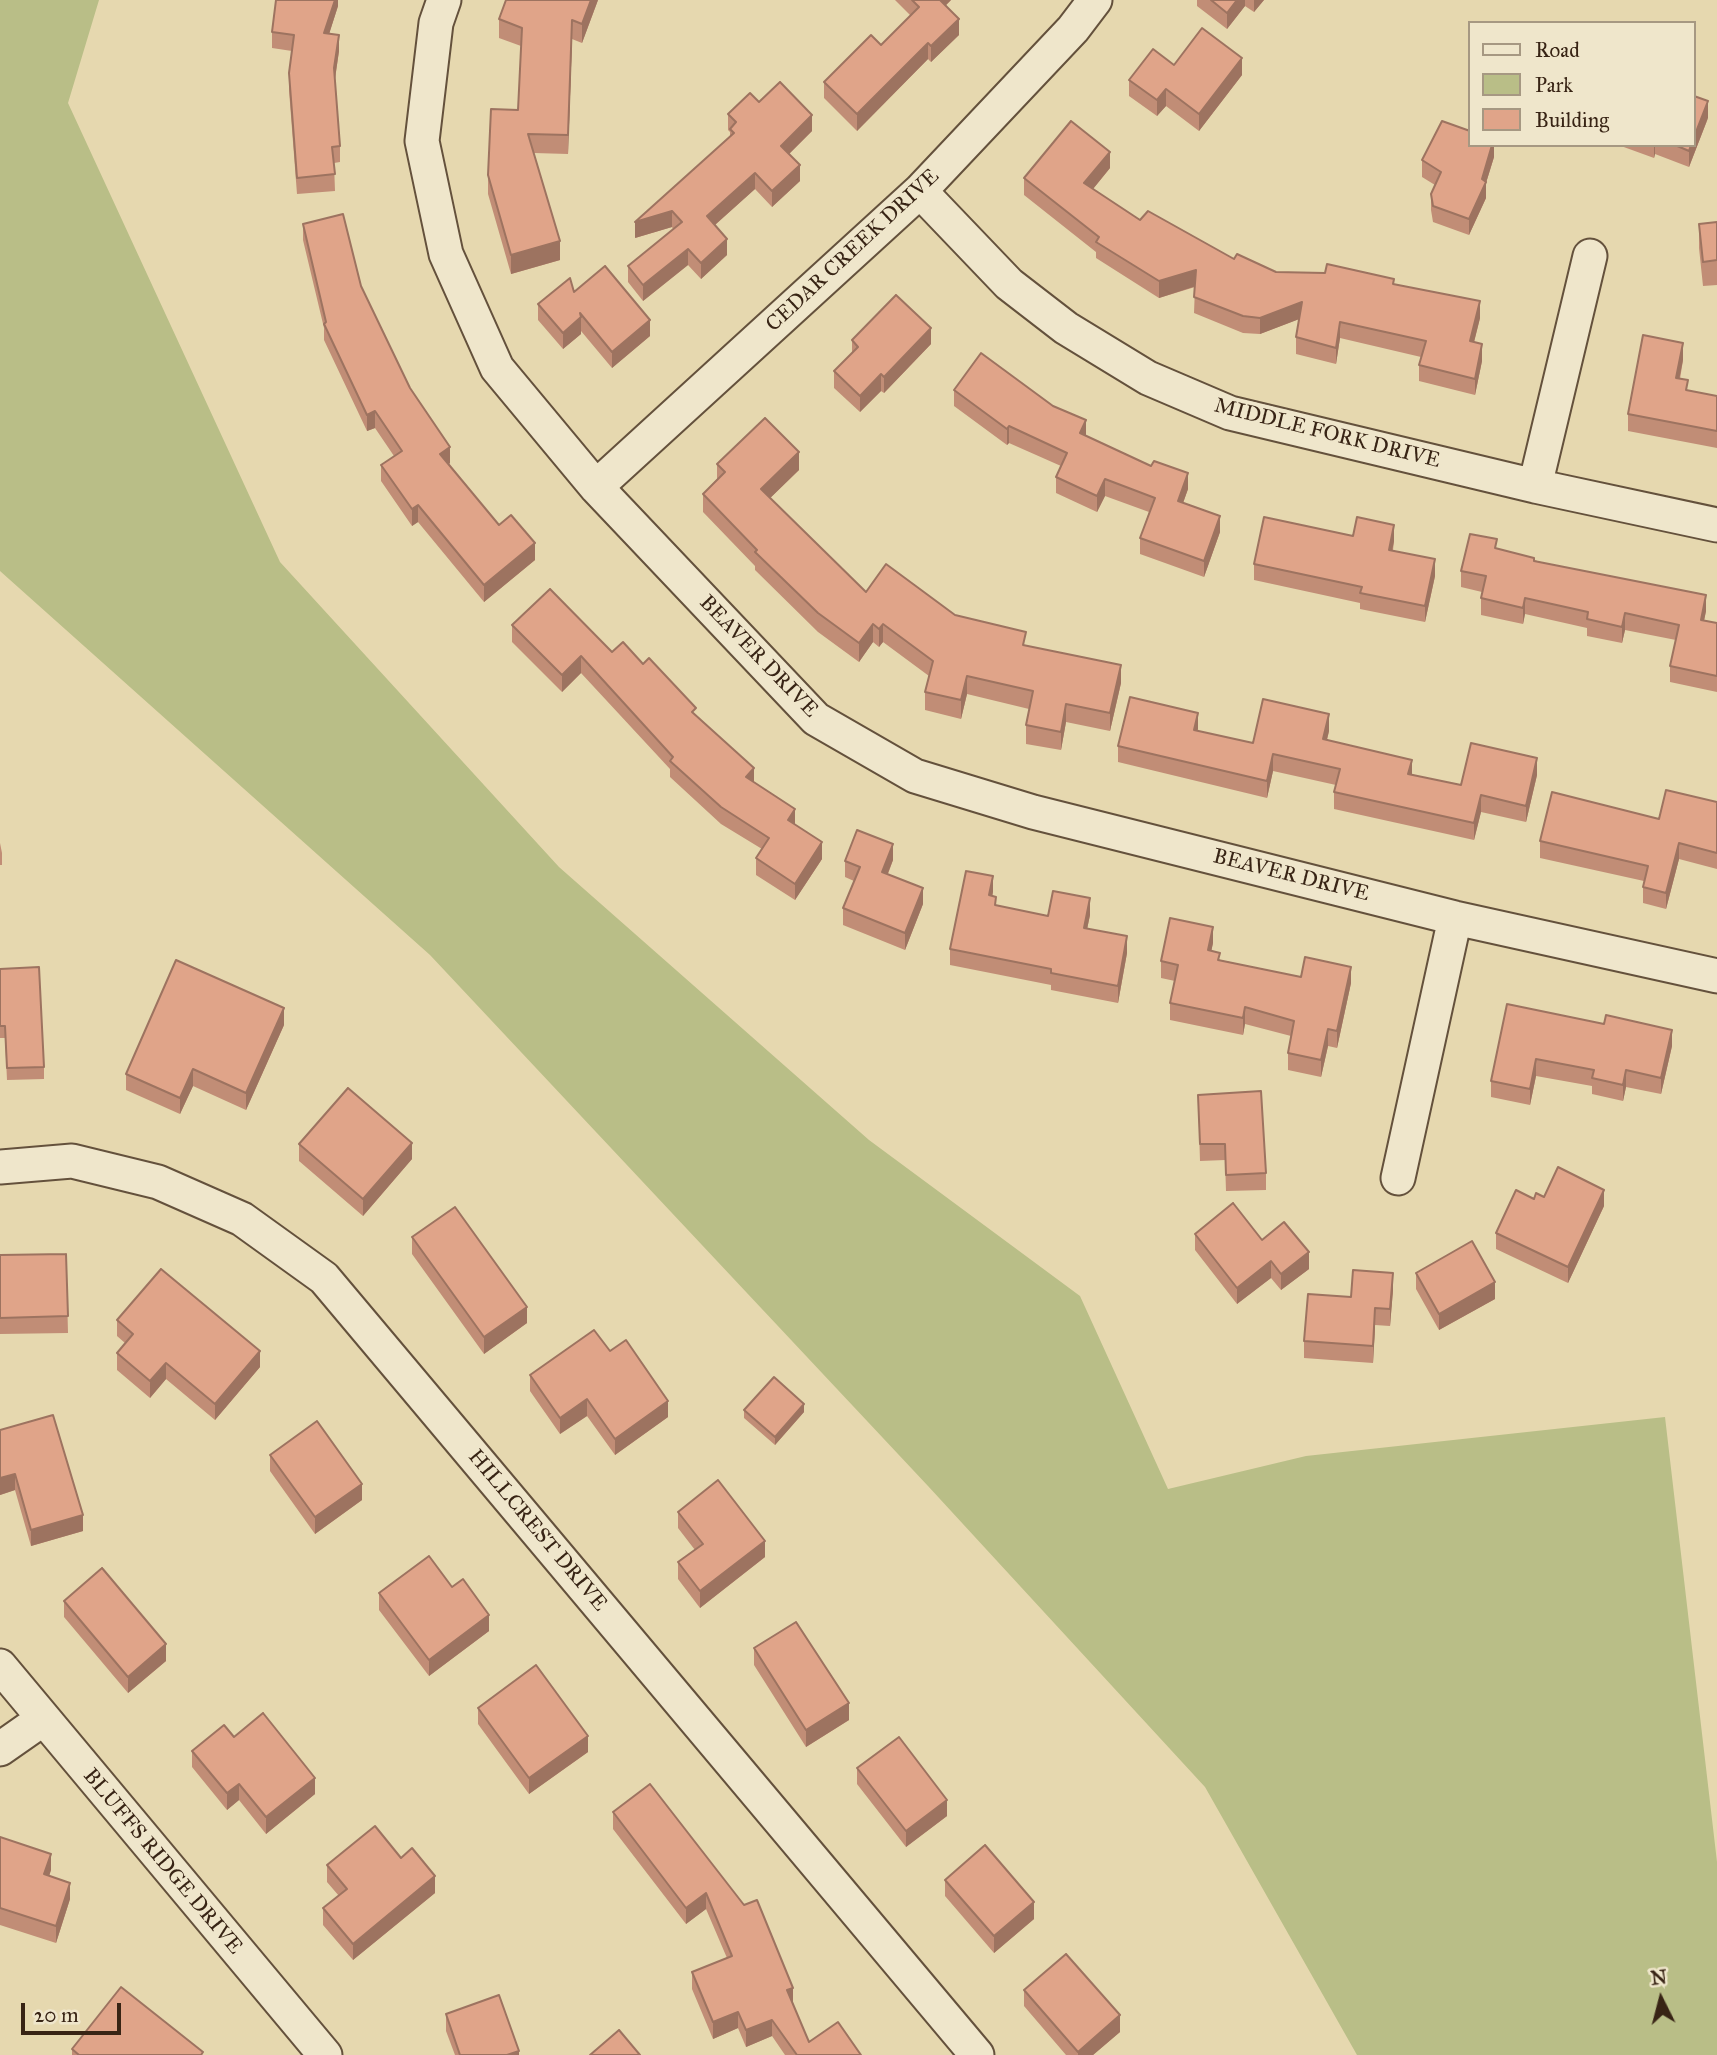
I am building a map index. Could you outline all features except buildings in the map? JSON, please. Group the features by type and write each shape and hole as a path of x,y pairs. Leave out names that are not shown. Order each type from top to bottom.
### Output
{"street":[{"name":"BEAVER DRIVE","path":"444,0 436,23 422,141 446,254 497,368 596,487 816,719 915,776 1033,812 1455,918 1717,976"},
{"name":"CEDAR CREEK DRIVE","path":"596,487 920,191 1073,29 1096,0"},
{"name":"MIDDLE FORK DRIVE","path":"920,191 1009,284 1066,328 1148,378 1230,414 1535,486 1717,525"},
{"path":"1535,486 1590,256"},
{"path":"1398,1178 1455,918"},
{"name":"HILLCREST DRIVE","path":"0,1167 72,1161 158,1182 242,1219 324,1278 977,2055"},
{"name":"BLUFFS RIDGE DRIVE","path":"0,1666 326,2055"},
{"path":"0,1749 43,1719"}],"green space":[{"path":"0,0 99,0 68,103 280,562 559,867 869,1140 1080,1296 1168,1489 1306,1456 1665,1417 1717,1862 1717,2055 1357,2055 1205,1787 928,1486 430,955 0,571"}]}
